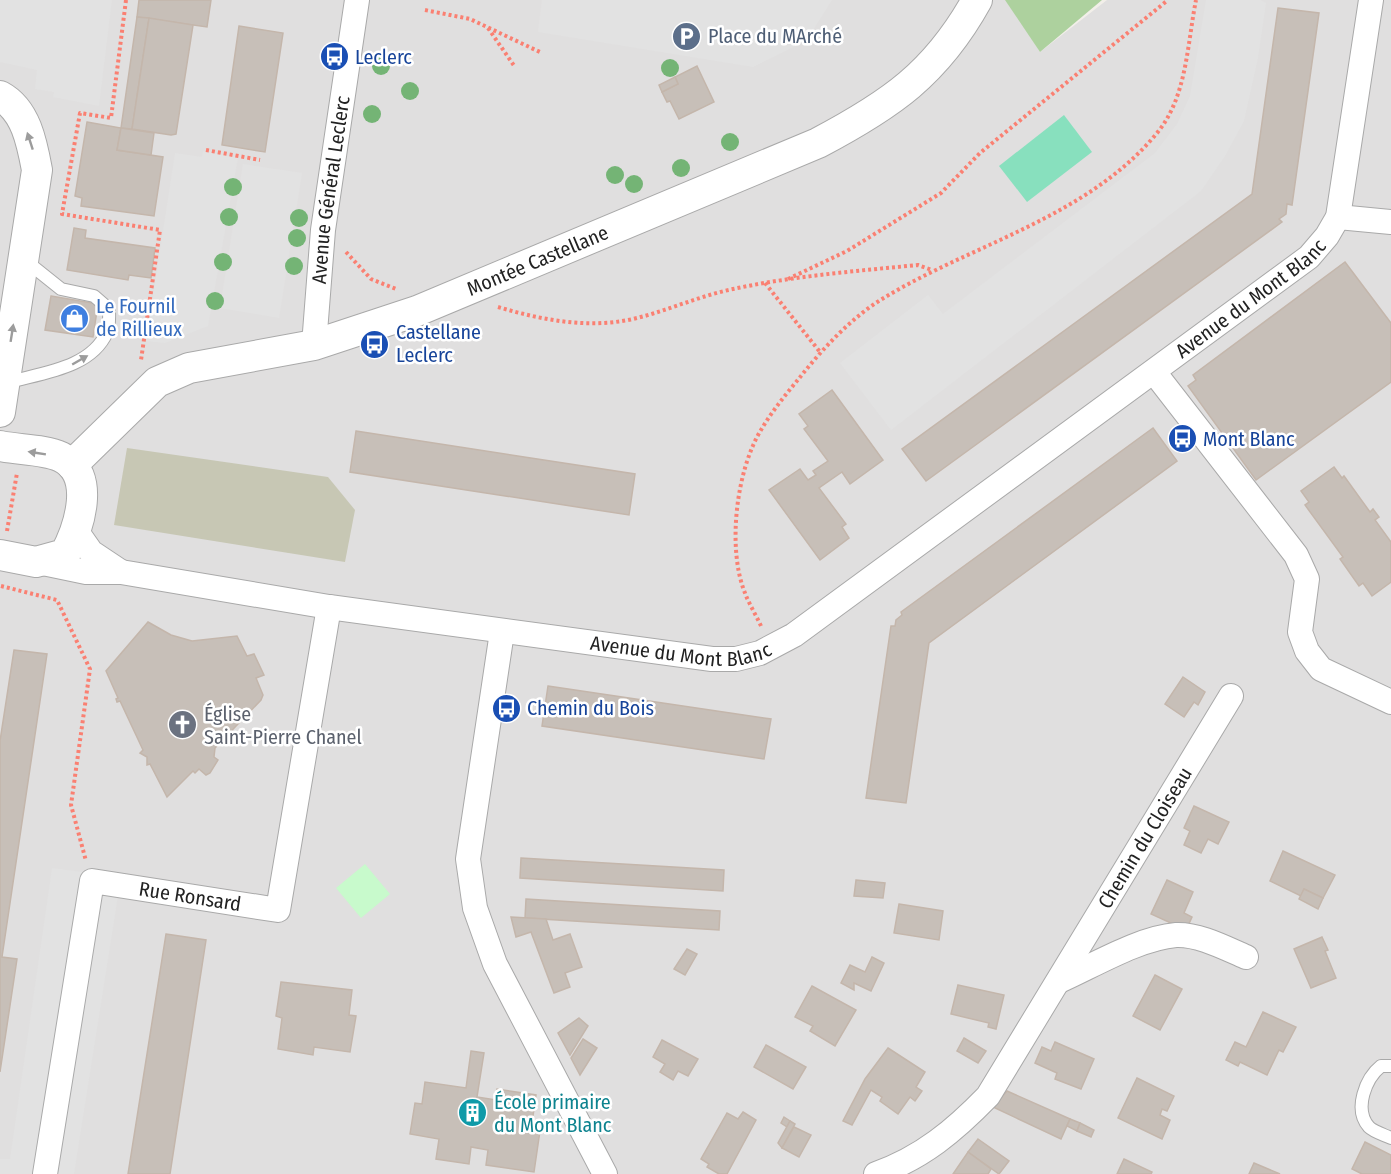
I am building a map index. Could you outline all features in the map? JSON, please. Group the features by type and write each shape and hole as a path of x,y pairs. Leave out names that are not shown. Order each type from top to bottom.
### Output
{"street":[{"name":"Avenue Général Leclerc","path":"314,345 323,230 357,0"},
{"name":"Montée Castellane","path":"72,465 157,382 189,368 314,345 417,311 818,143 874,113 903,92 947,46 977,0"},
{"name":"Avenue du Mont Blanc","path":"36,562 86,572 121,572 329,607 502,632 596,641 712,659 736,659 772,648 794,635 1293,271 1327,236 1338,217 1371,0"},
{"path":"0,96 9,101 23,120 37,170 2,397"},
{"name":"Avenue du Mont Blanc","path":"1338,217 1391,222"},
{"path":"1154,372 1296,555 1307,579 1300,632 1307,651 1321,669 1391,702"},
{"path":"1,556 36,562 65,554 77,532 82,481 72,465 60,456 11,448"},
{"name":"Avenue du Mont Blanc","path":"77,532 91,552 121,572"},
{"name":"Rue Ronsard","path":"92,882 278,910 329,607"},
{"path":"502,632 479,770 468,859 469,881 482,932 495,964 605,1174"},
{"name":"Chemin du Cloiseau","path":"876,1174 895,1167 937,1144 988,1096 1231,696"},
{"path":"45,1174 92,882"},
{"path":"1059,981 1128,950 1177,935 1207,941 1246,957"}],"lane":[{"path":"2,397 96,351 108,330 109,309 94,296 61,289 23,260"},
{"path":"1391,1066 1381,1066 1372,1073 1362,1099 1369,1127 1391,1138"}],"path":[{"path":"126,0 111,117 80,113 62,214 160,230 141,364"},
{"path":"788,279 847,251 941,193 981,153 1168,0"},
{"path":"772,648 744,591 737,548 737,505 746,463 760,431 820,352 884,297 932,270 1067,206 1122,168 1157,133 1174,109 1182,83 1196,0"},
{"path":"425,10 470,19 542,53"},
{"path":"488,27 515,67"},
{"path":"206,150 260,160"},
{"path":"344,249 347,256 371,279 395,289 406,290"},
{"path":"496,306 536,318 579,324 631,319 731,290 788,279 918,265 932,270"},
{"path":"765,283 820,352"},
{"path":"11,448 0,587 57,600 90,669 70,805 92,882"}],"shaded area":[{"path":"0,0 1008,0 1040,52 1107,0 1391,0 1391,1174 0,1174"},
{"path":"0,0 112,0 99,106 53,97 54,92 35,89 37,70 0,62"},
{"name":"Place du MArché","path":"542,0 832,0 806,41 753,67 538,32"},
{"path":"1206,0 1260,0 1266,3 1258,58 1244,121 1225,156 1201,191 891,430 840,363 928,295 943,314 1155,153 1177,124 1190,96"},
{"path":"203,151 238,158 208,326 165,343 146,341 175,153 202,157"},
{"path":"243,164 302,173 279,318 220,308"},
{"path":"127,448 328,477 355,510 345,562 114,525"},
{"path":"52,868 121,877 74,1174 0,1174 0,1159 10,1159"}],"green space":[{"path":"1005,0 1102,0 1040,52"},
{"path":"1064,115 1092,152 1027,202 999,166"},
{"path":"365,864 390,894 361,918 336,888"}],"building":[{"path":"139,0 211,0 207,27 137,17"},
{"path":"1278,8 1319,13 1292,205 1287,204 1286,214 1279,219 1282,222 926,481 902,449 1252,194"},
{"path":"137,17 149,18 132,129 121,128"},
{"path":"149,18 193,25 176,134 132,129"},
{"path":"239,26 283,33 265,152 222,145"},
{"path":"697,66 714,102 679,119 670,101 667,102 662,92 678,84 675,77"},
{"path":"675,77 678,84 662,92 659,85"},
{"path":"87,122 121,128 117,150 163,157 154,216 81,206 82,198 75,196"},
{"path":"121,128 154,133 151,155 117,150"},
{"path":"74,228 86,230 85,238 155,248 151,278 129,275 128,280 67,270"},
{"path":"1345,262 1391,323 1391,382 1256,480 1188,386 1196,380 1193,375"},
{"path":"51,296 98,304 93,337 45,330"},
{"path":"832,390 883,460 850,484 842,472 819,488 846,524 842,527 849,538 820,560 769,490 800,469 808,480 816,475 813,471 828,461 804,429 808,426 799,414"},
{"path":"1153,428 1177,461 929,643 906,803 866,798 891,626 895,626 896,620 902,615 901,612"},
{"path":"356,431 635,474 629,515 350,472"},
{"path":"1334,467 1342,478 1344,476 1370,512 1373,509 1379,517 1375,520 1391,542 1391,582 1372,596 1363,583 1359,586 1340,559 1343,557 1305,505 1309,502 1301,491"},
{"name":"Église Saint-Pierre Chanel","path":"148,622 171,635 192,641 237,636 247,656 254,654 264,675 256,678 263,695 261,700 215,748 214,757 218,760 210,773 206,775 199,769 195,773 193,771 167,797 150,764 147,765 147,757 140,753 143,750 120,701 117,702 118,698 106,671"},
{"path":"14,650 47,654 2,957 17,959 0,1072 0,741"},
{"path":"1183,677 1205,692 1198,705 1194,702 1184,717 1165,704"},
{"path":"548,686 771,719 764,759 542,726"},
{"path":"1194,806 1229,822 1218,844 1208,839 1201,853 1184,845 1190,831 1184,828"},
{"path":"1283,851 1335,875 1323,898 1304,889 1301,896 1270,881"},
{"path":"521,858 724,870 723,891 520,878"},
{"path":"856,880 885,883 883,898 854,896"},
{"path":"1167,880 1193,892 1184,913 1192,917 1186,930 1151,914"},
{"path":"1304,889 1323,898 1318,909 1299,899"},
{"path":"526,899 720,911 719,930 525,918"},
{"path":"899,904 943,911 939,940 894,933"},
{"path":"511,917 546,919 553,940 570,934 582,967 565,973 570,987 554,993 531,932 516,937"},
{"path":"166,934 206,940 170,1174 128,1174"},
{"path":"1322,937 1336,978 1311,988 1294,949"},
{"path":"687,949 697,954 685,975 674,969"},
{"path":"872,957 884,963 871,991 854,983 854,990 841,983 850,965 865,972"},
{"path":"1155,975 1182,989 1160,1030 1133,1016"},
{"path":"281,982 352,990 349,1015 356,1016 350,1052 314,1047 313,1055 278,1049 282,1018 276,1016"},
{"path":"958,985 1004,995 996,1029 988,1027 989,1023 951,1014"},
{"path":"812,986 856,1010 835,1046 810,1031 813,1026 795,1017"},
{"path":"1263,1012 1296,1027 1283,1052 1279,1050 1267,1075 1240,1062 1238,1066 1226,1060 1235,1042 1246,1047"},
{"path":"579,1018 588,1026 570,1055 558,1033"},
{"path":"964,1038 986,1051 978,1063 957,1051"},
{"path":"583,1039 597,1048 580,1075 571,1058"},
{"path":"662,1040 698,1059 688,1076 678,1071 673,1080 660,1072 665,1064 653,1057"},
{"path":"1055,1042 1094,1059 1081,1089 1055,1079 1057,1073 1035,1063 1042,1047 1051,1051"},
{"path":"766,1045 806,1067 793,1089 754,1067"},
{"path":"888,1048 925,1072 916,1087 922,1091 915,1101 910,1097 898,1114 880,1101 882,1097 871,1090 852,1125 843,1121 865,1079"},
{"name":"École primaire du Mont Blanc","path":"471,1051 484,1053 477,1097 496,1100 497,1089 536,1095 532,1123 541,1124 534,1172 486,1165 488,1150 471,1147 469,1164 436,1159 439,1139 410,1134 415,1103 422,1104 425,1082 466,1088"},
{"path":"1137,1078 1174,1096 1167,1111 1162,1109 1160,1115 1170,1120 1162,1139 1118,1118"},
{"path":"1007,1091 1070,1119 1061,1139 993,1107"},
{"path":"743,1112 756,1120 727,1174 719,1174 707,1167 709,1164 701,1159 727,1113 738,1119"},
{"path":"784,1117 790,1121 787,1127 781,1123"},
{"path":"1070,1119 1080,1123 1077,1131 1067,1126"},
{"path":"790,1121 795,1124 782,1148 778,1143"},
{"path":"1080,1123 1094,1130 1091,1137 1077,1131"},
{"path":"794,1127 811,1135 799,1157 782,1148"},
{"path":"978,1139 1009,1161 999,1174 968,1152"},
{"path":"1365,1142 1391,1155 1391,1174 1362,1174 1352,1169"},
{"path":"968,1152 991,1169 988,1174 953,1174"},
{"path":"1124,1159 1152,1172 1151,1174 1117,1174"},
{"path":"1254,1163 1280,1174 1249,1174"}],"place":[{"name":"Place du MArché","path":"687,36"},
{"name":"Leclerc","path":"334,57"},
{"name":"Le Fournil de Rillieux","path":"75,318"},
{"name":"Castellane Leclerc","path":"375,344"},
{"name":"Mont Blanc","path":"1182,439"},
{"name":"Chemin du Bois","path":"506,708"},
{"name":"Église Saint-Pierre Chanel","path":"183,725"},
{"name":"École primaire du Mont Blanc","path":"473,1113"}]}
